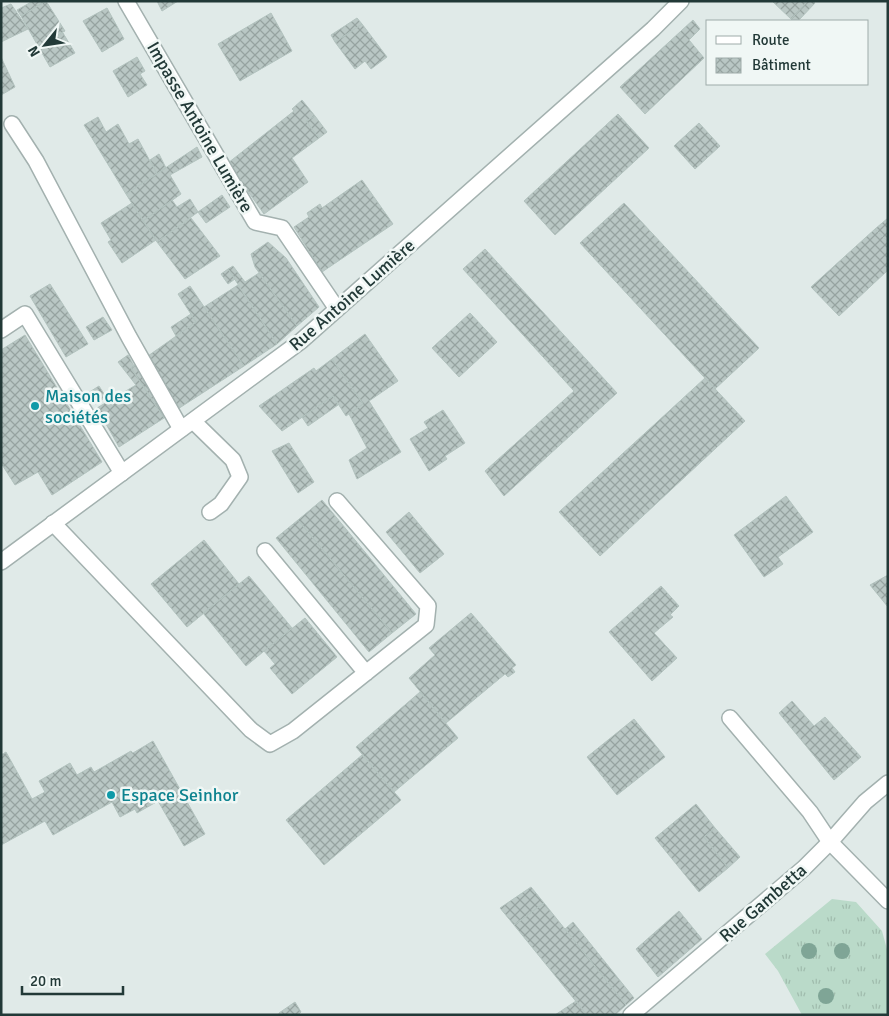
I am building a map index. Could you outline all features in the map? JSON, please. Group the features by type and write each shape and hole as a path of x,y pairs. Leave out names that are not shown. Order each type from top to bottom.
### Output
{"street":[{"name":"Impasse Antoine Lumière","path":"126,1 255,222 282,228 337,309"},
{"name":"Rue Antoine Lumière","path":"1,562 301,341 653,29 681,1"},
{"path":"12,124 36,161 129,336 187,425 233,460 240,477 221,504 210,512"},
{"path":"1,330 25,314 122,473"},
{"path":"54,523 251,730 270,744 293,731 426,625 428,606 338,501"},
{"path":"265,551 366,673"},
{"path":"730,718 810,812 830,842 888,901"},
{"name":"Rue Gambetta","path":"631,1015 804,868 865,802 888,783"}],"green space":[{"path":"832,899 856,902 882,931 888,953 888,1015 802,1015 778,971 765,954"}],"building":[{"path":"33,1 46,1 21,16 17,10"},
{"path":"46,1 65,31 38,46 21,16"},
{"path":"157,1 178,1 162,11"},
{"path":"772,1 808,1 791,19"},
{"path":"808,1 815,3 799,20 791,19"},
{"path":"11,4 28,29 1,42 1,8"},
{"path":"107,8 124,39 102,52 83,21"},
{"path":"271,13 292,51 240,81 218,44"},
{"path":"357,18 362,24 335,42 331,35"},
{"path":"693,20 700,29 689,40 704,58 645,114 620,87"},
{"path":"362,24 387,57 371,69 365,61 355,69 335,42"},
{"path":"63,33 75,53 50,67 38,46"},
{"path":"1,57 15,87 1,95"},
{"path":"137,57 145,71 140,74 147,85 128,97 113,71"},
{"path":"302,100 315,116 306,121 319,138 292,158 308,182 264,214 228,163 294,111 292,109"},
{"path":"618,114 649,148 555,235 524,201"},
{"path":"315,116 327,132 319,138 306,121"},
{"path":"98,117 106,132 118,124 129,144 138,139 157,174 126,194 84,125"},
{"path":"699,123 720,146 695,169 674,146"},
{"path":"197,147 202,157 170,175 181,194 143,221 126,194"},
{"path":"159,154 166,168 157,174 150,160"},
{"path":"362,180 393,224 322,272 294,227 309,217 307,213 320,204 322,208"},
{"path":"222,195 230,207 206,223 198,212"},
{"path":"190,199 198,212 157,242 143,221 172,200 177,207"},
{"path":"132,203 156,240 122,263 108,242 111,240 101,223"},
{"path":"624,203 759,348 715,389 580,243"},
{"path":"191,218 220,256 185,279 157,242"},
{"path":"888,218 888,242 875,229"},
{"path":"875,229 888,242 888,270 839,316 811,287"},
{"path":"268,242 286,258 319,307 297,326 255,267 251,254"},
{"path":"485,249 617,393 504,496 485,471 574,391 463,269"},
{"path":"233,266 245,282 259,273 297,326 277,344 228,269"},
{"path":"228,269 235,279 228,284 221,274"},
{"path":"50,284 88,344 66,357 30,296"},
{"path":"238,285 277,344 244,366 204,307"},
{"path":"190,286 244,366 164,418 131,368 196,322 178,294"},
{"path":"470,313 497,342 459,377 432,348"},
{"path":"191,314 196,322 176,336 171,327"},
{"path":"103,317 112,330 94,340 86,327"},
{"path":"365,334 398,381 369,401 401,452 357,479 349,460 367,448 349,414 363,404 332,359"},
{"name":"Maison des sociétés","path":"25,335 102,462 52,495 38,472 15,485 1,463 1,350"},
{"path":"128,355 134,366 131,368 164,418 119,447 97,408 136,385 118,362"},
{"path":"332,359 363,404 346,416 333,396 282,431 259,406 314,368 316,371"},
{"path":"705,378 745,421 600,556 559,512"},
{"path":"99,386 106,397 95,404 88,393"},
{"path":"333,396 338,405 308,426 302,417"},
{"path":"443,410 465,443 445,456 447,459 429,471 410,439 428,428 424,422"},
{"path":"289,443 314,482 298,493 272,451"},
{"path":"786,496 813,532 778,557 783,564 764,577 734,535"},
{"path":"322,500 416,614 392,633 298,520"},
{"path":"409,512 444,554 420,573 386,532"},
{"path":"298,520 392,633 369,652 276,538"},
{"path":"204,540 239,584 187,627 151,584"},
{"path":"888,575 888,607 870,585"},
{"path":"249,576 292,628 246,666 203,613"},
{"path":"661,586 679,606 670,615 673,617 654,633 677,658 652,681 609,632"},
{"path":"471,613 516,665 512,668 515,672 508,677 505,674 446,723 409,678 435,655 429,648"},
{"path":"305,618 337,657 292,694 270,668 275,664 264,651"},
{"path":"420,692 458,738 394,792 356,747"},
{"path":"792,701 814,726 825,717 861,757 834,780 779,713"},
{"path":"634,719 665,757 617,795 587,757"},
{"name":"Espace Seinhor","path":"153,741 205,834 184,846 158,801 137,813 135,809 120,817 112,802 53,835 45,821 1,845 1,755 6,752 32,799 45,792 39,781 70,763 77,775 91,767 94,772"},
{"path":"362,755 401,800 324,865 286,820"},
{"path":"696,804 715,828 704,837 728,868 699,892 655,838"},
{"path":"715,828 740,857 728,868 704,837"},
{"path":"531,887 544,903 514,925 500,908"},
{"path":"544,903 626,1005 615,1015 587,1015 514,925"},
{"path":"679,911 702,939 658,977 636,949"},
{"path":"573,922 634,998 626,1005 565,929"},
{"path":"576,1001 587,1015 555,1015"},
{"path":"295,1002 301,1012 298,1015 279,1015 279,1013"}],"place":[{"name":"Maison des sociétés","path":"35,406"},
{"name":"Espace Seinhor","path":"111,795"}]}
